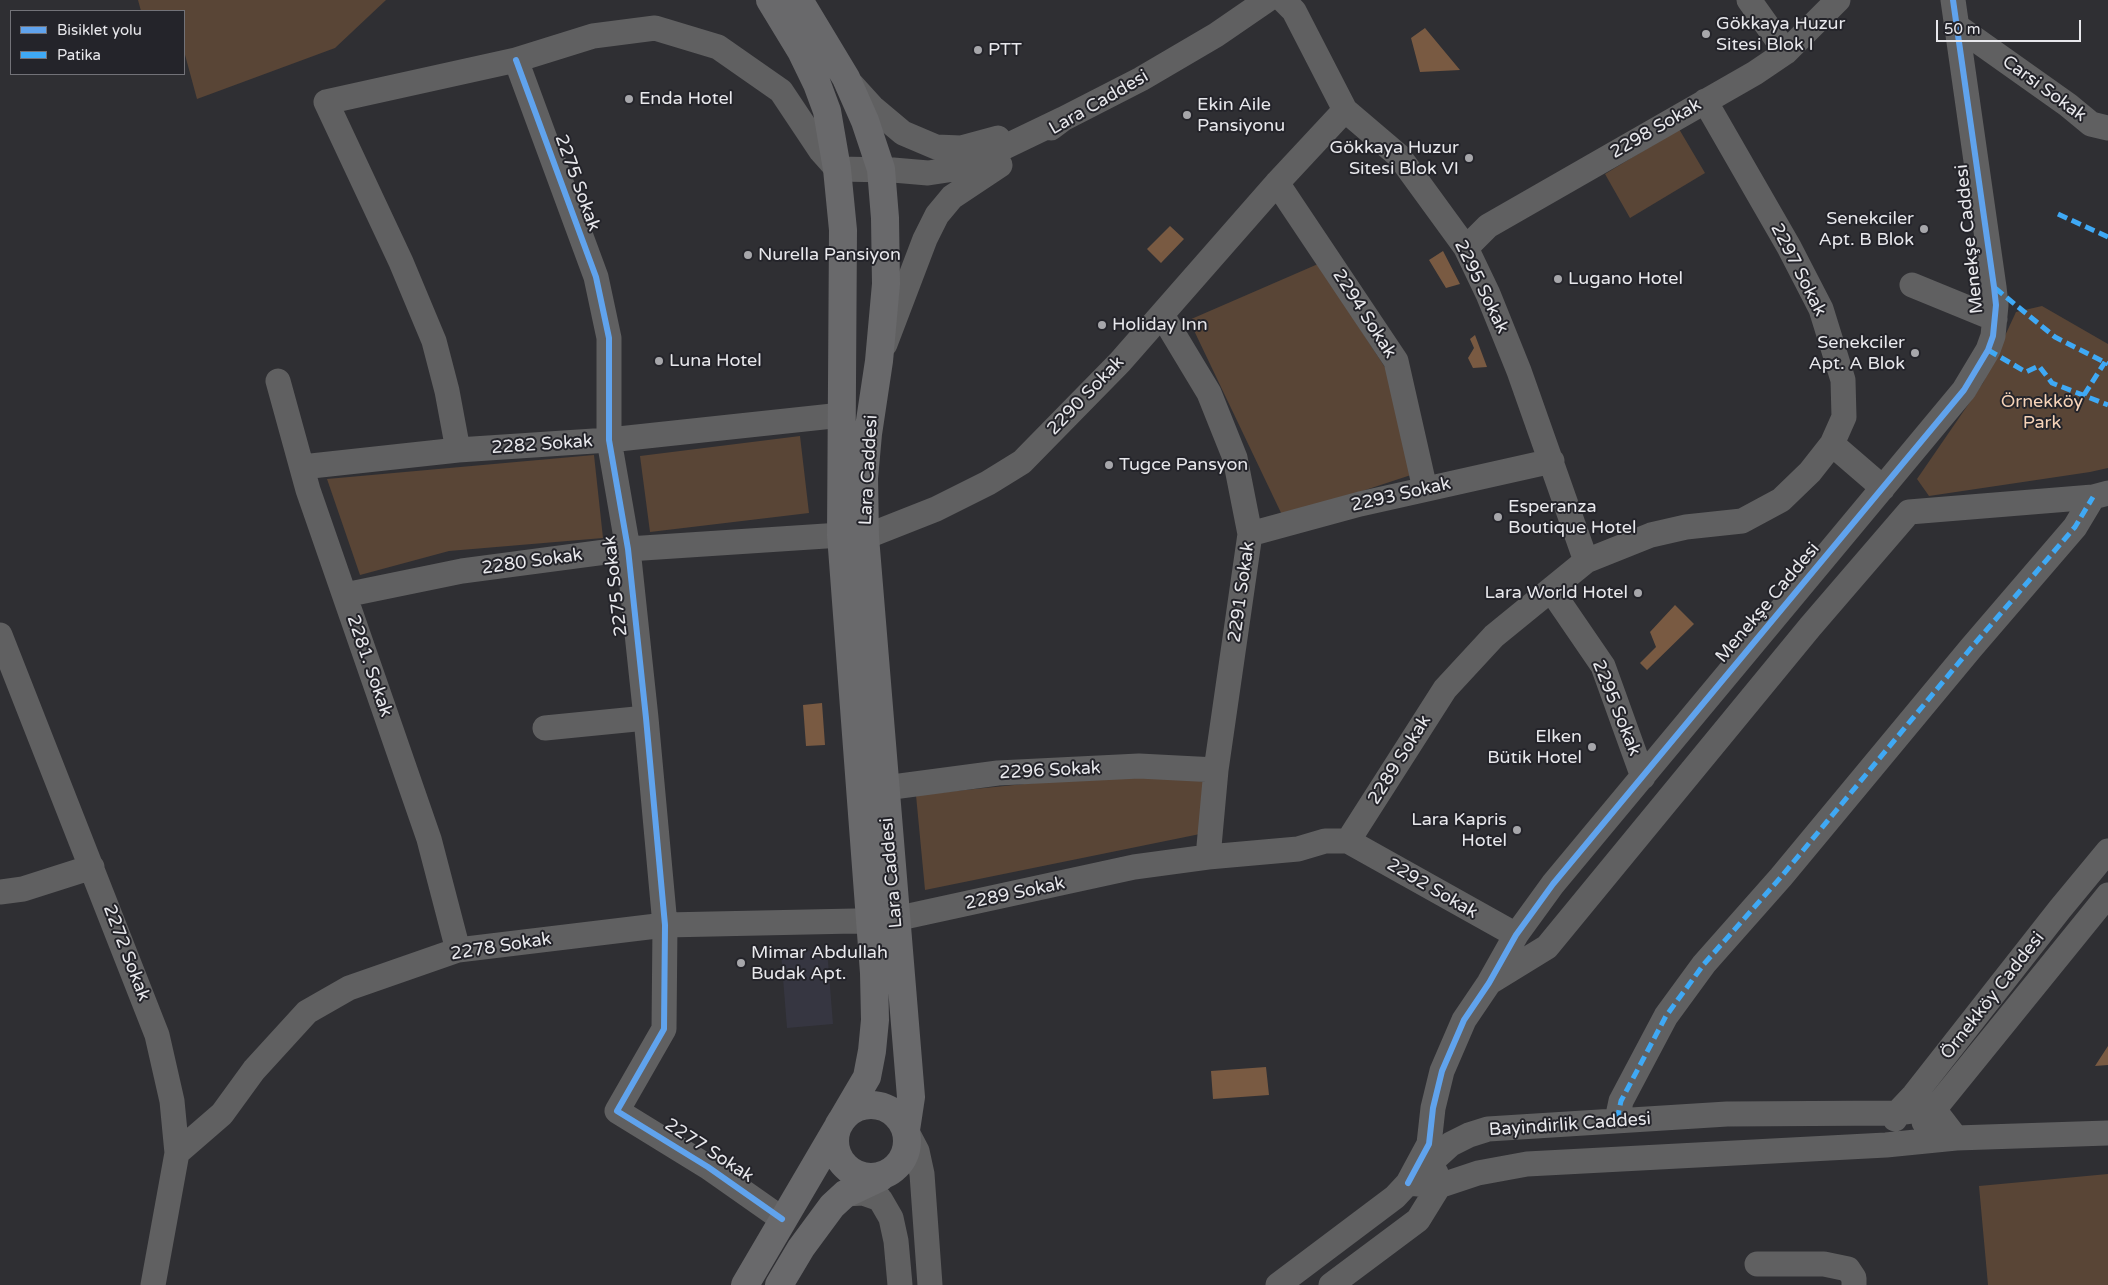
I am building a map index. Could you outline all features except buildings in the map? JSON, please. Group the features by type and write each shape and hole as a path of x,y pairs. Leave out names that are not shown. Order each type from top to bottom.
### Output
{"main road":[{"path":"745,1285 867,1077 875,1020 869,923 853,536 842,415 843,230 837,169 827,111 817,84 801,50 770,0"},
{"path":"799,0 846,78 865,122 881,169 885,218 886,284 879,361"},
{"name":"Lara Caddesi","path":"879,361 868,434 864,478 853,536 885,788 911,1097 912,1140"},
{"path":"779,1285 800,1248 832,1206 864,1185 895,1169 904,1158 908,1144 912,1140 900,1119 891,1111 880,1106 868,1105 856,1108 846,1115 838,1125 835,1137 835,1150 840,1161 864,1185"}],"street":[{"name":"Lara Caddesi","path":"879,361 925,239 937,216 952,197 1013,158 1063,119 1141,79 1216,35 1268,0"},
{"name":"2295 Sokak","path":"1283,0 1294,11 1345,110 1399,156 1466,248 1488,294 1552,462 1586,561"},
{"path":"1749,0 1786,52"},
{"name":"2298 Sokak","path":"1466,248 1488,226 1755,73 1786,52 1838,0"},
{"name":"Menekşe Caddesi","path":"1431,1153 1433,1108 1442,1071 1464,1020 1489,983 1516,935 1553,884 1644,777 1964,390 1988,350 1993,336 1995,318 1994,287 1953,0"},
{"name":"Carsi Sokak","path":"1958,27 2068,105 2091,124 2108,128"},
{"path":"458,450 447,391 434,341 401,262 326,102 516,60 593,36 655,28 718,47 781,91 821,151 837,169 881,169 928,173 961,168 1063,119"},
{"name":"2275 Sokak","path":"516,60 596,277 609,338 609,440 628,549 646,718 665,925 664,1029 617,1111"},
{"path":"846,78 872,107 903,133 936,147 961,148 1063,119"},
{"name":"2297 Sokak","path":"1705,101 1789,247 1821,309 1843,380 1844,417 1832,444"},
{"name":"2290 Sokak","path":"853,536 936,509 988,483 1022,462 1120,362 1277,183 1345,110"},
{"name":"2294 Sokak","path":"1277,183 1396,362 1425,489"},
{"path":"1912,285 1995,318"},
{"name":"2291 Sokak","path":"1162,315 1210,393 1235,458 1250,534 1216,770 1208,857"},
{"name":"2281. Sokak","path":"278,381 302,467 344,595 429,840 458,950"},
{"name":"2282 Sokak","path":"302,467 458,450 609,440 842,415"},
{"path":"1832,444 1883,488"},
{"name":"2289 Sokak","path":"895,919 1134,867 1208,857 1298,849 1325,841 1348,841 1445,689 1494,636 1586,561 1651,535 1686,527 1742,521 1781,500 1810,472 1832,444"},
{"name":"2293 Sokak","path":"1250,534 1360,504 1552,462"},
{"path":"1489,983 1547,947 1805,632 1909,512 2100,495"},
{"path":"1617,1120 1621,1101 1666,1016 1704,964 1781,877 2100,495"},
{"name":"2280 Sokak","path":"344,595 462,572 628,549 853,536"},
{"name":"2295 Sokak","path":"1551,590 1603,666 1644,777"},
{"name":"2272 Sokak","path":"0,635 157,1035 172,1101 177,1153 153,1285"},
{"path":"545,728 646,718"},
{"name":"2296 Sokak","path":"885,788 998,773 1139,766 1216,770"},
{"name":"2292 Sokak","path":"1348,841 1516,935"},
{"name":"Örnekköy Caddesi","path":"1898,1144 1897,1114 2108,851"},
{"path":"0,892 24,888 92,867"},
{"name":"Örnekköy Caddesi","path":"1898,1144 1933,1108 2108,895"},
{"name":"2278 Sokak","path":"177,1153 222,1114 254,1070 307,1012 348,988 458,950 665,925 854,921 869,923"},
{"path":"1933,1108 1956,1138"},
{"name":"Bayindirlik Caddesi","path":"1408,1183 1431,1153 1469,1135 1488,1129 1727,1114 1897,1114 1933,1108"},
{"name":"2277 Sokak","path":"617,1111 708,1167 782,1219"},
{"name":"Bayindirlik Caddesi","path":"1408,1183 1440,1186 1478,1173 1527,1164 1898,1144 1956,1138 2108,1133"},
{"path":"912,1140 924,1192 930,1285"},
{"path":"1331,1285 1418,1220 1440,1186 1431,1153"},
{"path":"1278,1285 1395,1197 1408,1183"},
{"path":"864,1185 891,1218 896,1241 900,1285"},
{"path":"1756,1264 1832,1265 1848,1269 1854,1278 1854,1285"}],"shaded area":[{"path":"1425,28 1460,70 1420,72 1411,38"},
{"path":"1170,226 1184,239 1161,263 1147,249"},
{"path":"1443,251 1460,284 1446,288 1429,260"},
{"path":"1475,335 1487,367 1473,368 1468,358 1474,348 1470,339"},
{"path":"1675,605 1694,624 1647,670 1640,663 1656,647 1650,632"},
{"path":"822,703 825,745 806,746 803,705"},
{"path":"827,949 833,1024 787,1028 781,953"},
{"path":"2108,1046 2108,1065 2095,1066"},
{"path":"1266,1067 1269,1095 1213,1099 1211,1071"}],"green space":[{"path":"138,0 386,0 335,48 197,99 185,55 185,10 141,10"},
{"path":"1679,129 1705,173 1630,218 1605,174"},
{"path":"1318,264 1386,369 1411,475 1283,517 1189,320"},
{"name":"Örnekköy Park","path":"2042,306 2108,344 2108,468 1929,496 1917,479 1983,383 2016,312"},
{"path":"800,436 809,513 650,532 640,456"},
{"path":"594,455 603,538 449,551 360,575 327,479"},
{"path":"1142,772 1205,782 1200,834 925,890 916,795"},
{"path":"2108,1174 2108,1285 1988,1285 1979,1186"}],"marked path":[{"path":"2058,214 2108,237"},
{"path":"1995,288 2055,337 2108,364"},
{"path":"1988,350 2026,372 2039,366 2052,383 2108,405"},
{"path":"2084,395 2105,362"},
{"path":"1617,1120 1621,1101 1666,1016 1704,964 1781,877 1971,648 2075,527 2093,497"}],"cycle path":[{"path":"1408,1183 1429,1144 1433,1108 1442,1071 1464,1020 1489,983 1516,935 1553,884 1964,390 1988,350 1993,336 1996,305 1953,0"},
{"path":"516,60 596,277 609,338 609,440 628,549 646,718 665,925 664,1029 617,1111 708,1167 782,1219"}],"place":[{"name":"Gökkaya Huzur Sitesi Blok I","path":"1706,34"},
{"name":"PTT","path":"978,50"},
{"name":"Enda Hotel","path":"629,99"},
{"name":"Ekin Aile Pansiyonu","path":"1187,115"},
{"name":"Gökkaya Huzur Sitesi Blok VI","path":"1469,158"},
{"name":"Senekciler Apt. B Blok","path":"1924,229"},
{"name":"Nurella Pansiyon","path":"748,255"},
{"name":"Lugano Hotel","path":"1558,279"},
{"name":"Holiday Inn","path":"1102,325"},
{"name":"Senekciler Apt. A Blok","path":"1915,353"},
{"name":"Luna Hotel","path":"659,361"},
{"name":"Tugce Pansyon","path":"1109,465"},
{"name":"Esperanza Boutique Hotel","path":"1498,517"},
{"name":"Lara World Hotel","path":"1638,593"},
{"name":"Elken Bütik Hotel","path":"1592,747"},
{"name":"Lara Kapris Hotel","path":"1517,830"},
{"name":"Mimar Abdullah Budak Apt.","path":"741,963"}]}
